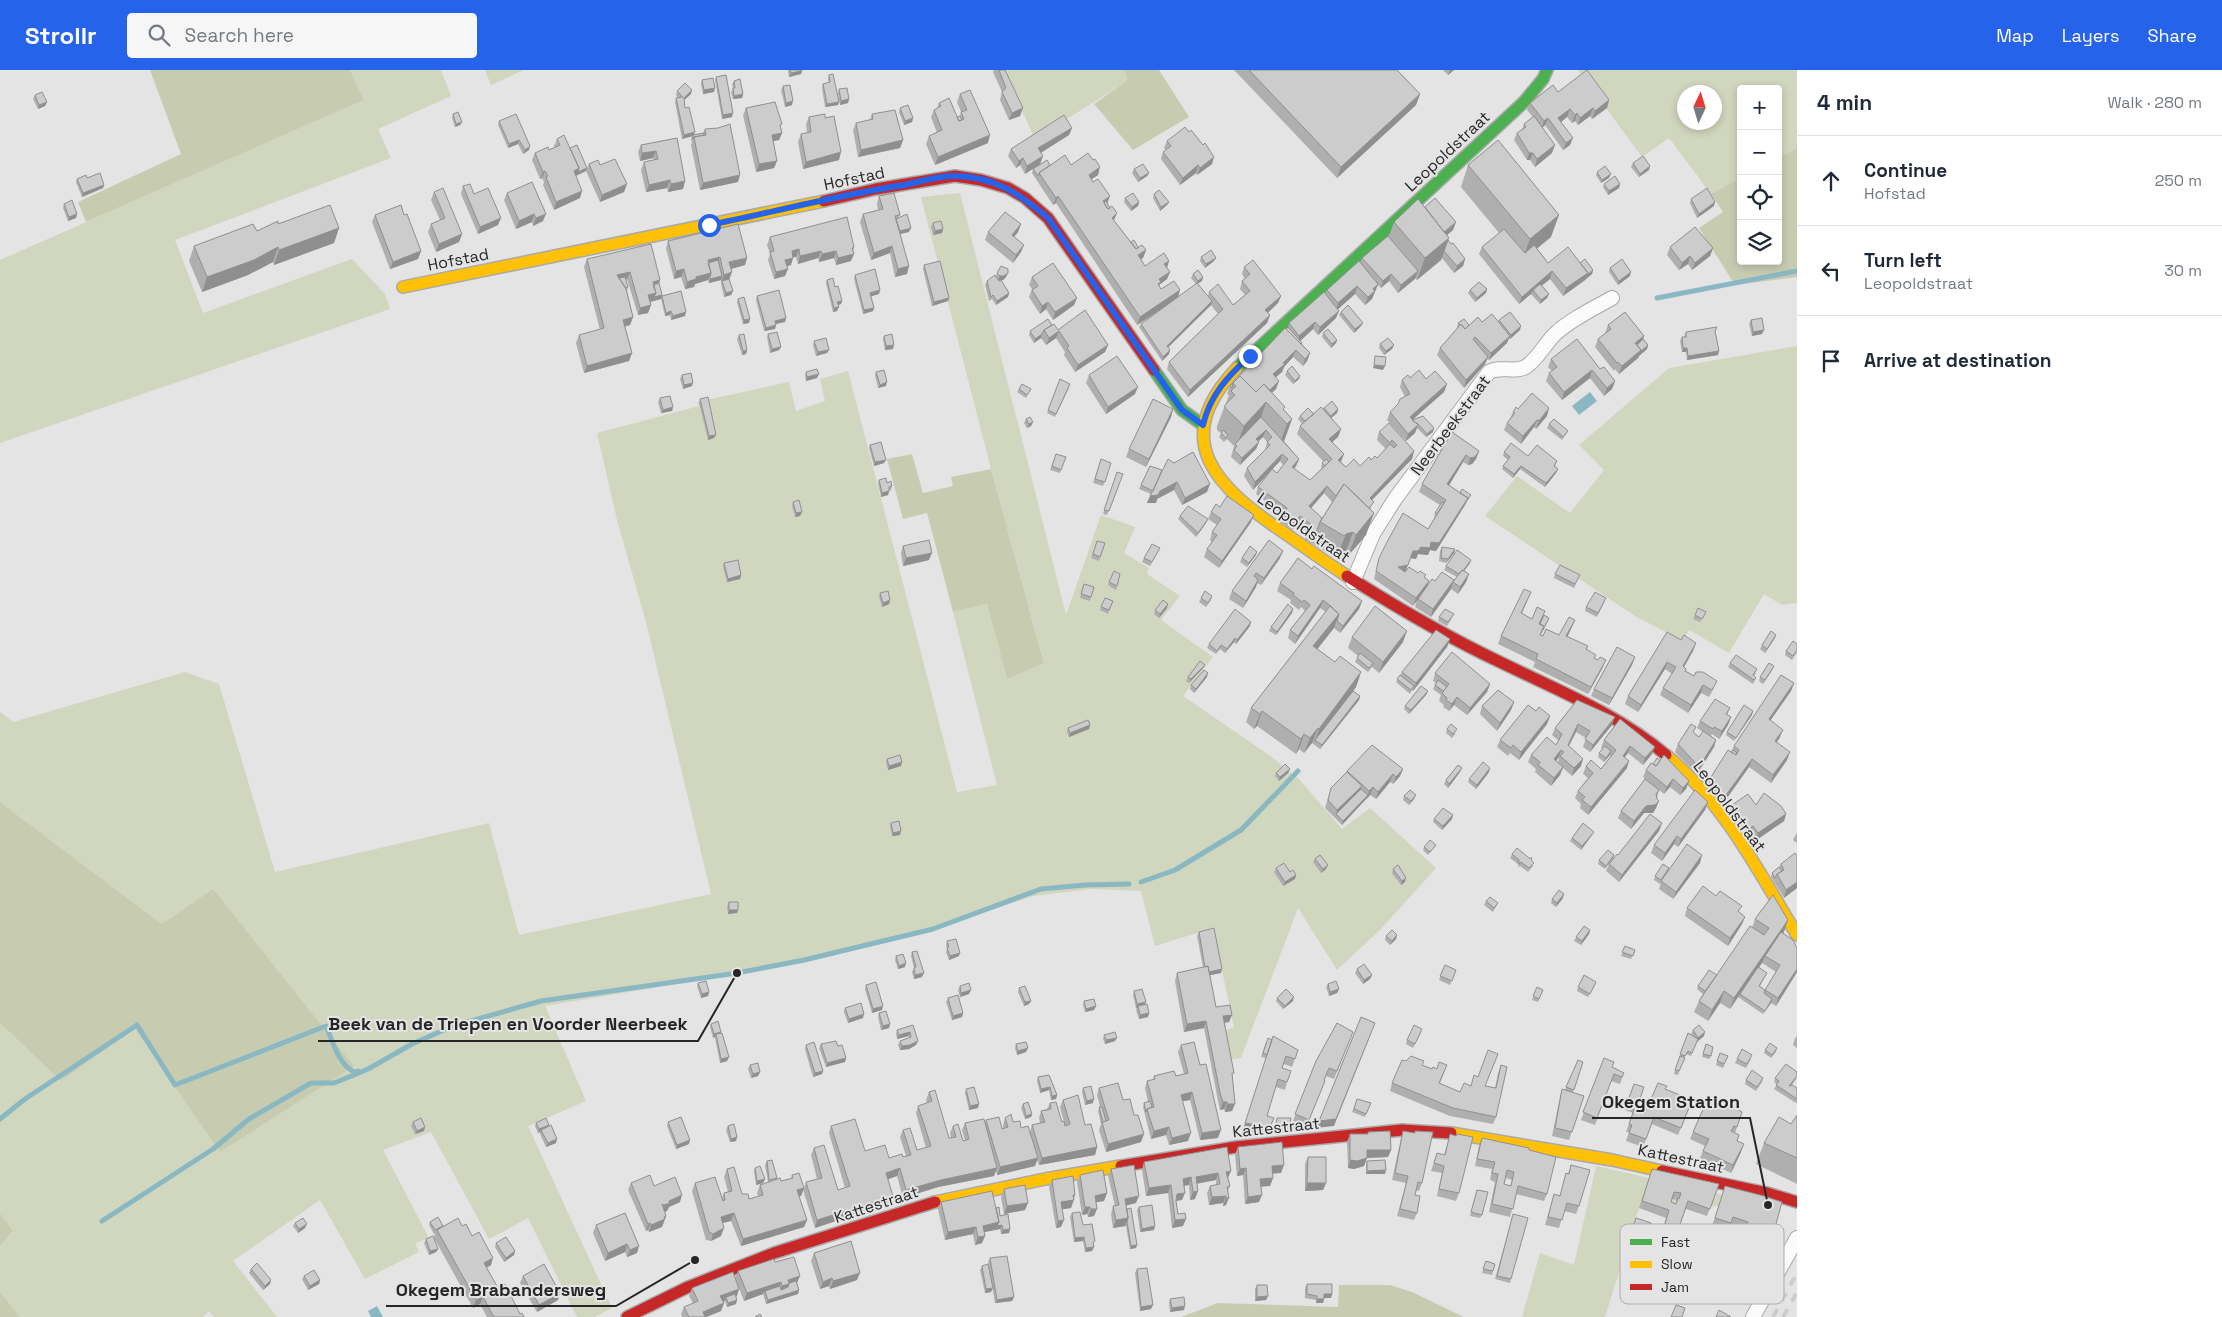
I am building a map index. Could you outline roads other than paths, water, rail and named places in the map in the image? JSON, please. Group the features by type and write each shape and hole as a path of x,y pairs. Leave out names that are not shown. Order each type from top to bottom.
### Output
{"street":[{"name":"Leopoldstraat","path":"1547,70 1543,79 1524,102 1220,386 1207,410 1203,425 1204,445 1211,465 1223,485 1245,507 1353,582 1426,626 1613,718 1647,738 1690,777 1712,804 1750,857 1797,935"},
{"name":"Hofstad","path":"403,286 876,190 955,176 981,180 1008,188 1025,198 1048,218 1182,410 1203,425"},
{"name":"Neerbeekstraat","path":"1353,582 1373,534 1395,499 1489,372 1500,368 1518,370 1526,367 1556,333 1612,298"},
{"name":"Kattestraat","path":"627,1317 688,1287 774,1253 934,1202 1045,1178 1236,1147 1402,1130 1462,1134 1612,1160 1767,1193 1797,1202"},
{"path":"1784,1261 1797,1238"},
{"path":"1753,1317 1760,1304"}],"water":[{"path":"1590,392 1597,401 1579,415 1572,406"},
{"path":"377,1306 383,1317 371,1317 368,1311"}],"waterway":[{"path":"1657,298 1797,271"},
{"path":"1141,882 1175,870 1241,830 1298,771"},
{"path":"102,1221 213,1149 249,1119 311,1083 334,1083 354,1075 412,1044 453,1026 541,1001 737,973 804,960 933,929 1041,889 1129,884"},
{"path":"0,1119 25,1099 137,1025 175,1085 326,1026 340,1058 349,1069 355,1072 358,1071"}],"railway":[{"path":"1784,1297 1797,1273"},
{"path":"1783,1317 1797,1292"},
{"path":"1773,1317 1780,1304"}],"place":[{"name":"Beek van de Triepen en Voorder Neerbeek","path":"737,973"},
{"name":"Okegem Station","path":"1768,1205"},
{"name":"Okegem Brabandersweg","path":"695,1260"}]}
